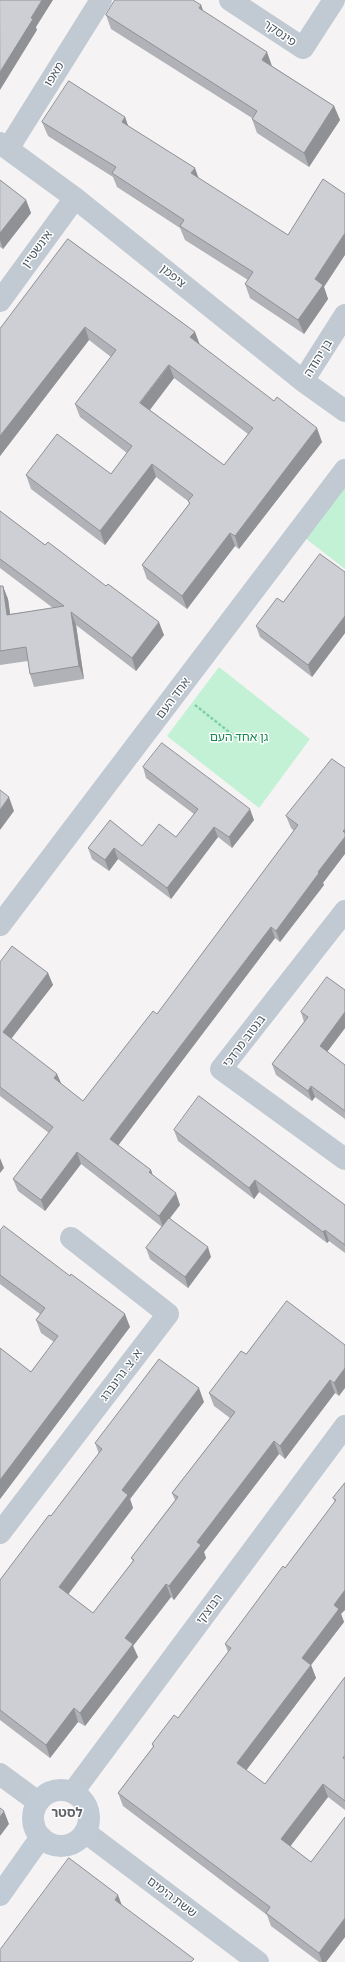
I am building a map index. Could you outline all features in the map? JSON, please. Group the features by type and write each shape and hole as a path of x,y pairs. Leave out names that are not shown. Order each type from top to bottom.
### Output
{"street":[{"name":"מאפו","path":"4,146 101,0"},
{"name":"פינסקר","path":"230,0 303,48 334,0"},
{"name":"ציפמן","path":"4,146 74,198 304,381 345,411"},
{"name":"אינשטיין","path":"0,301 74,198"},
{"name":"בן יהודה","path":"304,381 345,315"},
{"name":"אחד העם","path":"0,925 345,470"},
{"name":"בנטוב מרדכי","path":"345,911 221,1069 345,1159"},
{"name":"א. צ. גרינברג","path":"0,1533 168,1314 71,1238"},
{"name":"רבוצקי","path":"73,1792 345,1426"},
{"path":"0,1774 38,1802"},
{"path":"63,1790 73,1792 84,1801 88,1810 89,1823 85,1832 78,1840 70,1844 58,1846 48,1843 41,1837 35,1827 33,1817 38,1802 45,1795 54,1791 63,1790"},
{"name":"ששת הימים","path":"85,1832 258,1962"},
{"path":"0,1894 41,1837"}],"path":[{"path":"178,691 238,739"}],"green space":[{"path":"345,485 345,569 305,538"},
{"name":"גן אחד העם","path":"219,667 310,739 259,808 167,736"}],"building":[{"path":"0,0 42,0 31,18 33,19 0,72"},
{"path":"115,0 193,0 201,5 199,8 267,52 262,60 334,106 304,153 252,119 257,111 106,15"},
{"path":"69,81 125,117 122,122 195,168 191,173 288,235 323,179 345,194 345,233 315,279 323,285 298,320 245,284 253,272 180,226 184,220 112,173 116,167 42,122"},
{"path":"0,180 26,200 0,233"},
{"path":"68,239 195,332 190,337 274,401 277,397 317,428 235,536 230,533 182,596 142,565 190,503 188,501 193,495 152,464 100,531 26,475 57,434 111,474 132,446 75,404 116,350 85,327 0,436 0,329","holes":["169,365 253,428 224,465 140,403"]},
{"path":"0,511 45,545 48,542 106,586 108,584 159,622 132,658 71,612 79,666 30,674 26,647 0,651 0,586 3,586 7,615 64,606 0,559"},
{"path":"320,554 345,572 345,616 308,665 256,626 277,598 283,602"},
{"path":"162,743 250,809 229,837 214,827 167,888 114,848 105,860 88,848 110,820 142,846 159,824 176,837 198,809 143,767"},
{"path":"332,759 345,768 345,829 343,831 345,833 345,837 276,931 271,927 110,1139 151,1170 149,1172 176,1193 159,1216 77,1152 41,1200 13,1179 53,1127 0,1087 0,962 12,946 48,973 3,1032 57,1074 54,1078 83,1101 153,1011 157,1014 298,825 286,816"},
{"path":"0,790 9,797 0,810"},
{"path":"327,977 345,990 345,1012 320,1046 345,1065 345,1111 311,1086 308,1091 272,1064 308,1017 301,1012"},
{"path":"199,1096 345,1205 345,1245 325,1230 323,1232 255,1180 249,1188 174,1130"},
{"path":"169,1218 208,1247 185,1277 146,1248"},
{"path":"4,1226 70,1276 71,1274 125,1314 0,1480 0,1348 31,1372 58,1336 36,1320 45,1308 0,1275 0,1231"},
{"path":"287,1301 345,1345 345,1368 334,1383 330,1380 280,1446 274,1441 197,1542 201,1545 169,1586 166,1584 125,1638 133,1644 80,1713 74,1708 46,1745 0,1710 0,1580 49,1515 51,1516 102,1449 95,1443 159,1359 199,1388 122,1490 128,1495 59,1587 93,1613 134,1560 131,1558 178,1497 172,1493 235,1412 209,1393 241,1351 246,1354"},
{"path":"345,1483 345,1590 334,1605 339,1609 302,1658 311,1665 237,1763 265,1784 345,1677 345,1755 343,1758 345,1759 345,1801 323,1784 281,1839 311,1862 345,1817 345,1918 319,1953 266,1913 270,1907 118,1793 154,1746 152,1744 174,1715 178,1718 231,1648 225,1644 283,1566 285,1568 336,1500 333,1498"},
{"path":"0,1808 4,1811 0,1817"},
{"path":"69,1858 118,1895 115,1900 194,1959 191,1962 0,1962 0,1950"}],"district":[{"name":"לסטר","path":"67,1813"}]}
